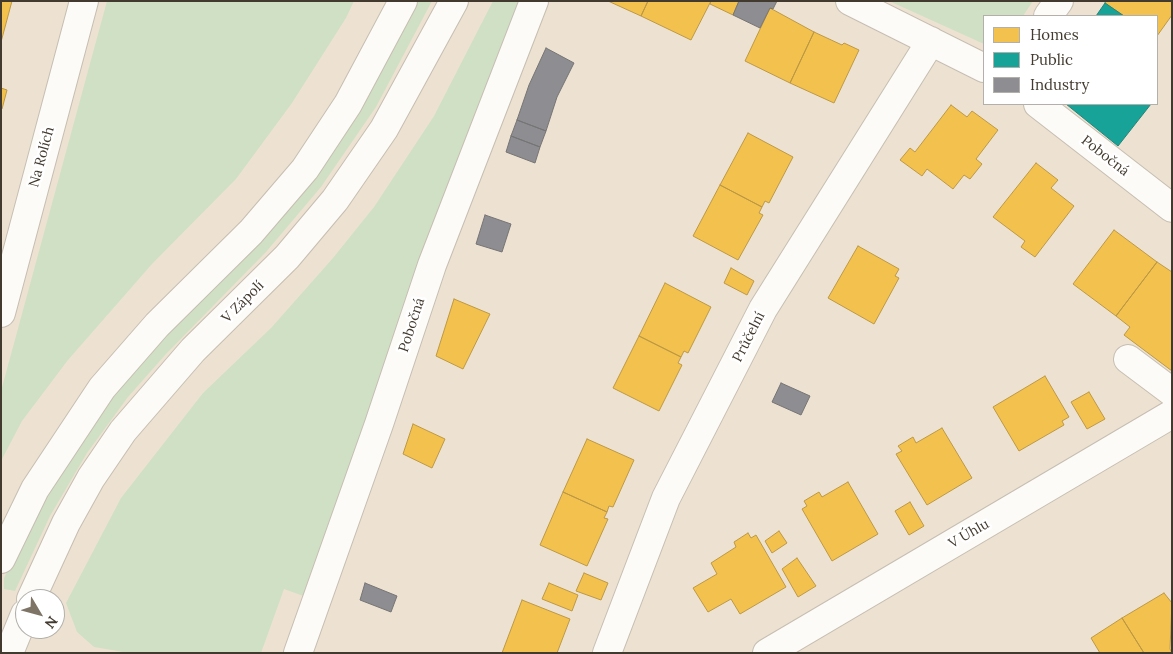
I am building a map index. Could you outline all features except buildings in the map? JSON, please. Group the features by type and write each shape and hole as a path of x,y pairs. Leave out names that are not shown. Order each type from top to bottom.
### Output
{"street":[{"name":"Na Rolích","path":"3,298 84,1"},
{"path":"1,559 35,489 70,432 102,388 150,332 251,232 305,169 348,104 403,1"},
{"name":"V Zápolí","path":"36,589 66,523 91,478 123,432 194,350 287,257 335,200 384,129 454,1"},
{"name":"Pobočná","path":"298,653 432,264 534,1"},
{"path":"850,1 983,67"},
{"path":"1049,15 1059,1"},
{"name":"Průčelní","path":"607,653 666,498 763,309 931,41"},
{"name":"Pobočná","path":"1039,105 1172,208"},
{"path":"1128,358 1172,392"},
{"name":"V Úhlu","path":"767,653 1172,414"},
{"path":"9,653 15,638"}],"green space":[{"path":"107,1 354,1 346,18 292,103 236,179 152,264 68,360 22,421 1,461 1,391"},
{"path":"414,1 432,1 376,107 321,187 266,252 166,354 128,397 87,453 50,516 15,591 4,589 4,578 44,495 116,387 256,240"},
{"path":"493,1 527,1 309,598 284,589 261,653 129,653 94,647 77,632 66,603 121,498 203,393 271,328 333,258 374,207 434,116"},
{"path":"889,1 1033,1 1024,15 983,15 983,44"}]}
